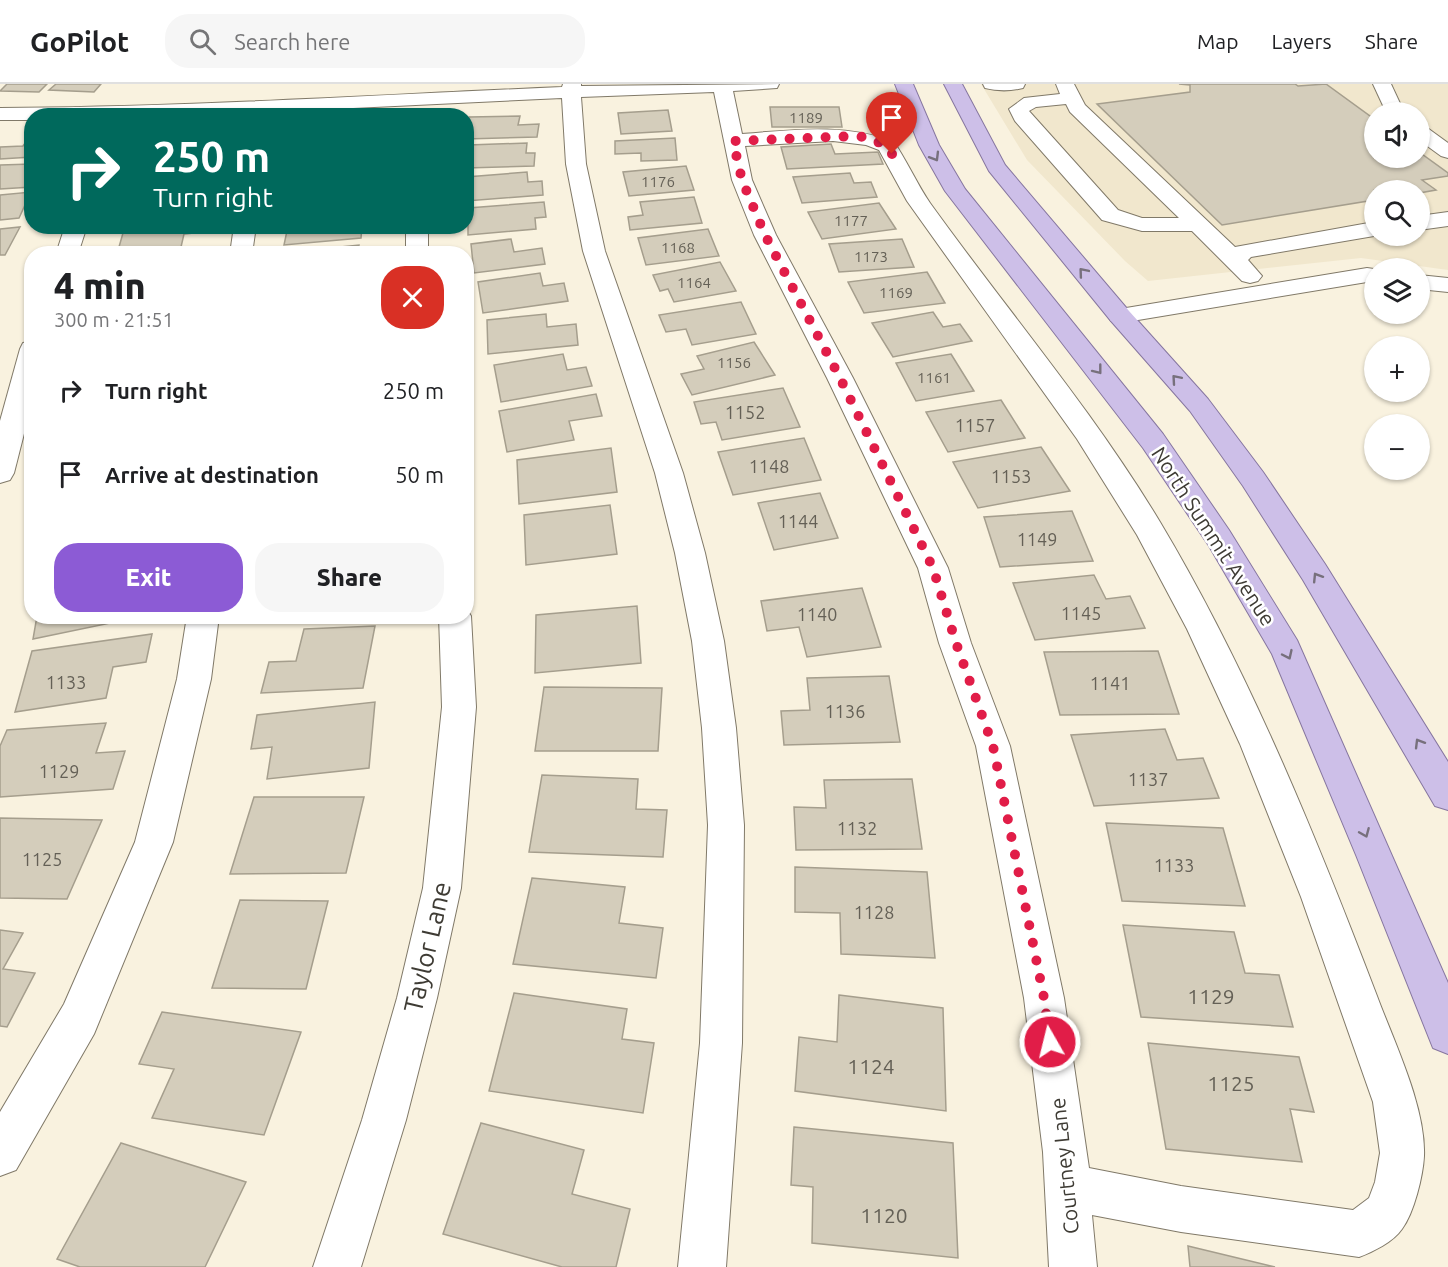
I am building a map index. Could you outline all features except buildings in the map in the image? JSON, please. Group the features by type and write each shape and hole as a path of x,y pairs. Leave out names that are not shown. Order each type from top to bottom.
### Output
{"main road":[{"name":"North Summit Avenue","path":"904,84 928,146 956,191 1091,320 1199,405 1253,479 1314,572 1448,794"},
{"name":"North Summit Avenue","path":"953,84 996,167 1091,320 1153,441 1219,538 1286,649 1448,1033"}],"street":[{"path":"281,108 290,84"},
{"path":"307,108 571,88 770,84"},
{"path":"992,84 1016,84"},
{"path":"1382,84 1390,102"},
{"name":"Courtney Lane","path":"722,85 742,180 765,235 840,378 933,568 956,643 993,746 1044,998 1068,1187 1073,1267"},
{"path":"571,88 576,164 594,251 669,473 690,553 708,641 719,728 726,825 721,1043 702,1267"},
{"path":"1197,224 1156,227 1129,224 1110,215 1022,117 1019,109 1031,102 1069,91 1077,108 1235,260 1266,292"},
{"path":"136,108 145,94"},
{"path":"0,114 24,114"},
{"path":"733,141 841,135 859,136 887,146 918,201 1087,432 1149,529 1202,627 1257,744 1320,897 1395,1102 1402,1153 1398,1184 1385,1214 1359,1234 1181,1209 1068,1187"},
{"path":"1430,139 1448,152"},
{"path":"1430,221 1448,219"},
{"path":"1235,260 1244,251 1364,232"},
{"path":"1091,320 1364,277"},
{"path":"1430,283 1448,285"},
{"path":"0,473 24,380"},
{"path":"0,1154 79,1019 154,842 194,679 202,624"},
{"name":"Taylor Lane","path":"337,1267 384,1120 417,998 442,888 459,707 455,624"}],"shaded area":[{"path":"981,84 1448,84 1448,270 1430,268 1430,258 1361,258 1148,281 1125,261 1027,160"}],"route":[{"path":"892,154 887,146 859,136 733,141 742,180 765,235 840,378 933,568 956,643 993,746 1022,883 1050,1042"}]}
